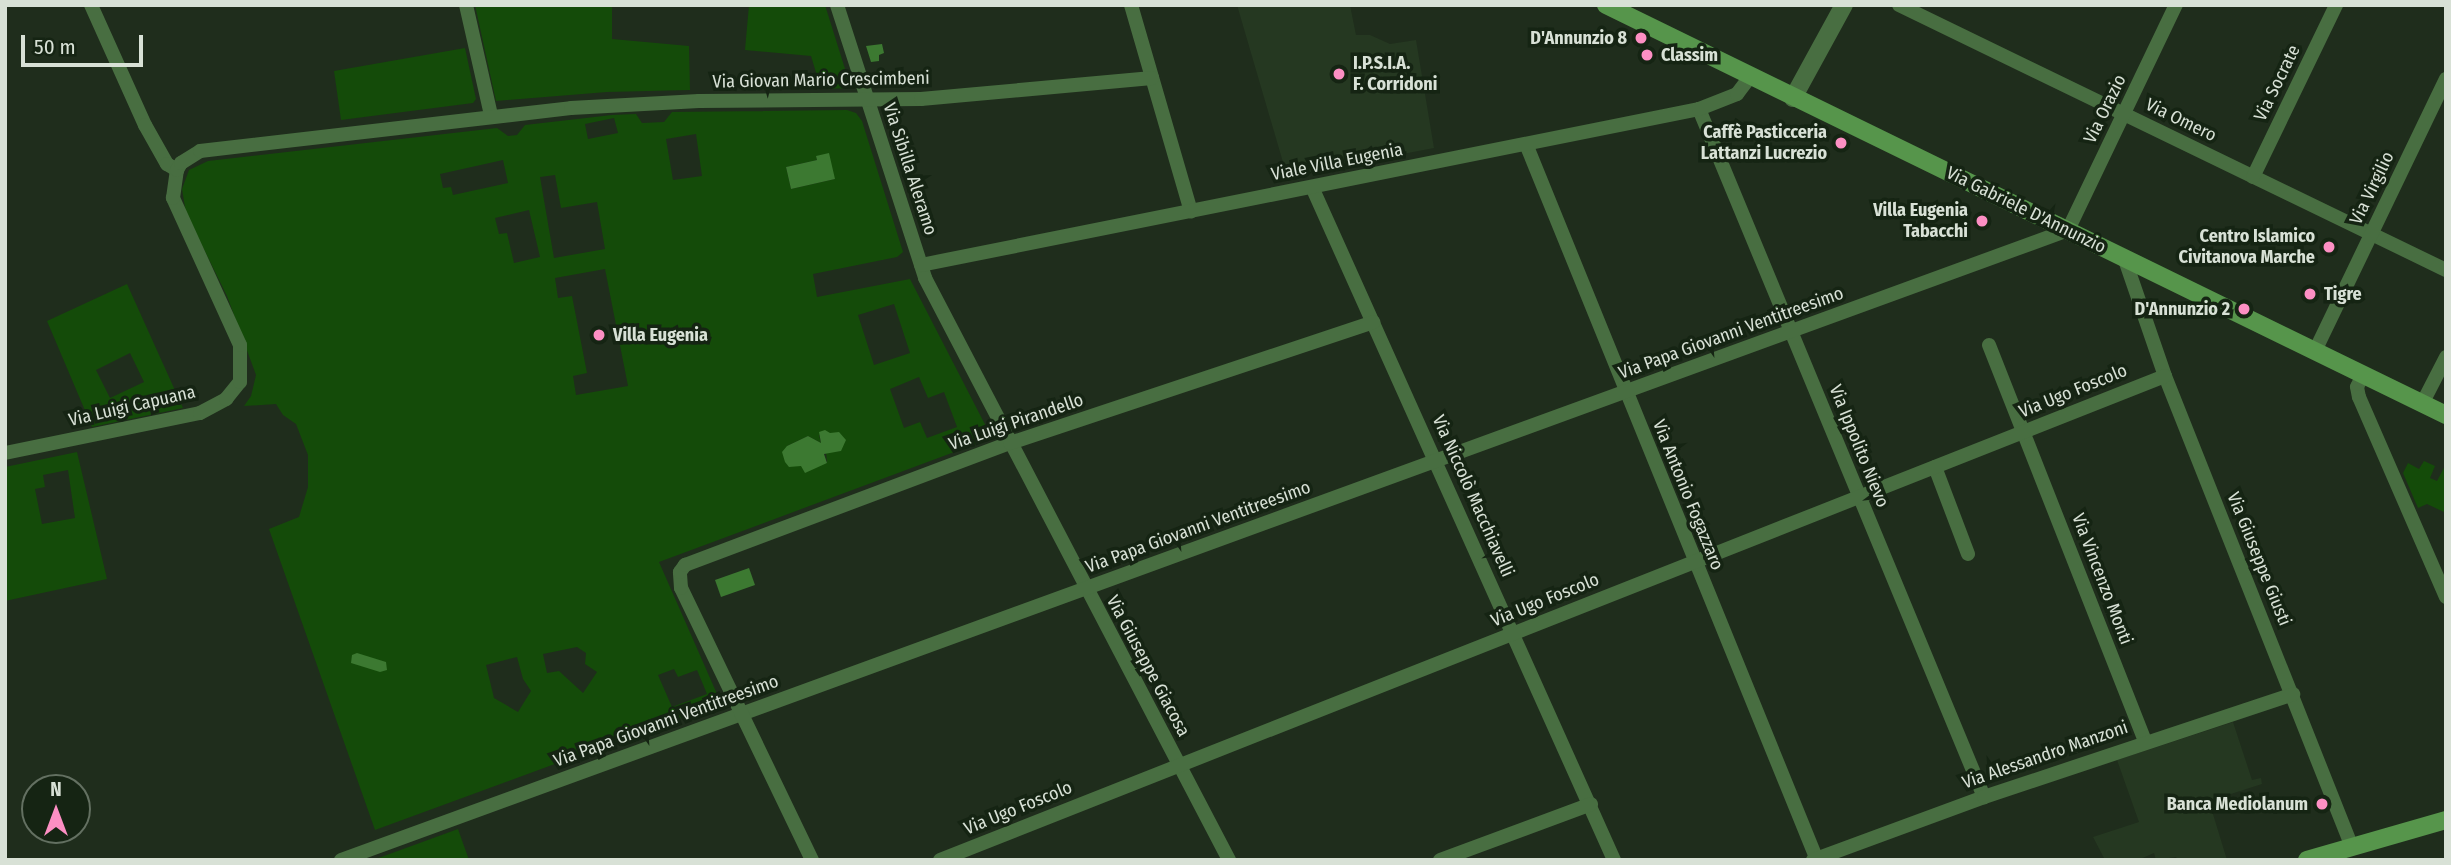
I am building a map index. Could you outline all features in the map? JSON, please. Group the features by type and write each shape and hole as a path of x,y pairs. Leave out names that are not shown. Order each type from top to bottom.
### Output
{"main road":[{"name":"Via Gabriele D'Annunzio","path":"1606,5 2446,415"},
{"path":"2306,860 2344,852 2446,820"}],"street":[{"path":"91,5 149,134 167,164 177,170 190,156 214,147 491,115 466,5"},
{"name":"Via Sibilla Aleramo","path":"836,5 921,265"},
{"path":"1131,5 1191,211"},
{"path":"1793,98 1844,5"},
{"name":"Via Omero","path":"1899,5 2446,270"},
{"name":"Via Orazio","path":"2068,230 2176,5"},
{"name":"Via Socrate","path":"2253,177 2336,5"},
{"name":"Viale Villa Eugenia","path":"921,265 1699,109 1737,94 1750,77"},
{"name":"Via Giovan Mario Crescimbeni","path":"491,115 653,102 922,99 1152,78"},
{"name":"Via Virgilio","path":"2315,351 2446,79"},
{"name":"Via Ippolito Nievo","path":"1699,109 1983,797"},
{"name":"Via Antonio Fogazzaro","path":"1526,144 1815,859"},
{"name":"Via Luigi Capuana","path":"5,453 200,413 226,399 240,382 240,345 176,208 173,188 177,170"},
{"name":"Via Niccolò Macchiavelli","path":"1312,187 1614,860"},
{"name":"Via Papa Giovanni Ventitreesimo","path":"341,860 2068,230"},
{"name":"Via Giuseppe Giusti","path":"2124,257 2165,376 2293,694 2344,852"},
{"name":"Via Giuseppe Giacosa","path":"921,265 1085,589 1229,860"},
{"path":"2133,284 2135,274 2142,266"},
{"name":"Via Luigi Pirandello","path":"740,715 681,589 680,572 692,560 1010,443 1373,322"},
{"name":"Via Vincenzo Monti","path":"1990,345 2145,741"},
{"path":"2422,404 2446,357"},
{"path":"2363,374 2357,387 2359,397 2446,597"},
{"name":"Via Ugo Foscolo","path":"940,860 2165,376"},
{"path":"1935,467 1968,554"},
{"name":"Via Alessandro Manzoni","path":"1815,859 2145,741 2293,694"},
{"path":"740,715 812,860"},
{"path":"1440,860 1591,804"}],"shaded area":[{"path":"475,5 612,5 612,39 689,46 690,90 607,92 496,101"},
{"path":"749,5 825,5 851,88 821,89 811,56 745,50"},
{"name":"I.P.S.I.A. F. Corridoni","path":"1237,5 1350,5 1356,35 1370,35 1390,44 1416,40 1434,148 1287,176"},
{"path":"882,44 884,53 879,55 879,61 871,62 866,46"},
{"path":"465,48 476,99 473,103 341,120 334,71"},
{"path":"847,110 856,113 862,121 903,252 897,257 813,274 817,297 910,279 992,438 659,562 721,703 375,830 269,529 299,517 308,487 308,455 296,424 283,415 276,404 244,406 251,396 256,375 227,296 186,213 182,189 189,170 208,161 497,128 508,136 517,135 525,125 612,115 636,114 642,123 664,122 672,112","holes":["614,118 618,133 588,139 585,124","696,134 702,176 673,180 666,139","816,157 835,179 791,189 786,167 817,160","503,160 508,183 453,195 451,187 443,188 440,174","555,175 561,208 597,202 605,249 554,258 540,177","529,210 540,257 514,263 507,233 499,234 495,218","605,269 628,386 576,395 573,376 587,373 572,296 558,298 555,278","894,304 910,353 874,365 858,315","919,377 928,398 944,392 957,427 927,438 920,422 904,428 890,389","830,434 841,451 826,452 827,463 800,466 787,446 808,436 821,443 819,435","577,647 586,653 585,664 597,672 583,693 559,671 547,673 543,654","517,657 523,679 531,691 518,712 494,698 486,665","674,669 678,677 697,670 707,694 672,707 658,675"]},
{"path":"829,153 835,179 791,189 786,167 817,160 816,156"},
{"path":"127,284 183,408 92,427 47,321","holes":["130,353 144,382 110,398 96,370"]},
{"path":"825,430 830,433 839,432 846,440 841,451 824,454 827,463 805,473 801,466 789,467 782,452 787,446 808,436 821,443 819,432"},
{"path":"77,452 107,579 5,601 5,467","holes":["68,470 75,518 42,524 35,489 45,487 43,475"]},
{"path":"2424,461 2435,466 2430,478 2437,481 2446,464 2446,513 2427,504 2418,508 2403,473 2408,463 2419,469"},
{"path":"749,568 755,585 721,597 715,580"},
{"path":"357,653 386,662 387,670 380,672 351,663 352,655"},
{"path":"2233,722 2252,780 2261,778 2262,784 2209,801 2227,860 2178,860 2176,857 2156,860 2154,853 2138,860 2105,860 2093,837 2139,822 2117,760"},
{"path":"458,829 469,860 373,860"}],"place":[{"name":"D'Annunzio 8","path":"1641,38"},
{"name":"Classim","path":"1647,55"},
{"name":"I.P.S.I.A. F. Corridoni","path":"1339,74"},
{"name":"Caffè Pasticceria Lattanzi Lucrezio","path":"1841,143"},
{"name":"Villa Eugenia Tabacchi","path":"1982,221"},
{"name":"Centro Islamico Civitanova Marche","path":"2329,247"},
{"name":"Tigre","path":"2310,294"},
{"name":"D'Annunzio 2","path":"2244,309"},
{"name":"Villa Eugenia","path":"599,335"},
{"name":"Banca Mediolanum","path":"2322,804"}]}
